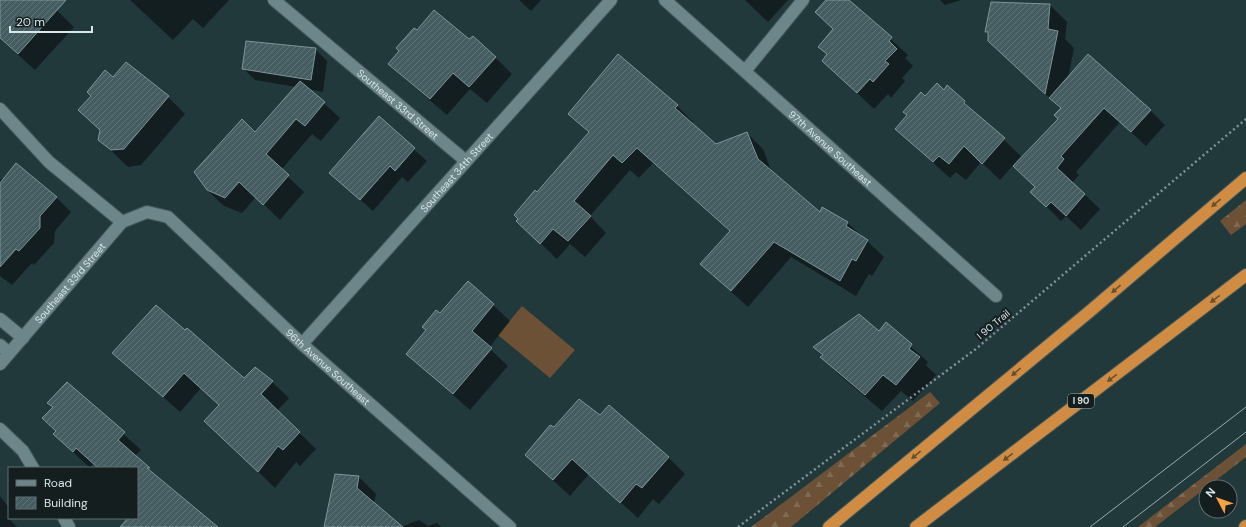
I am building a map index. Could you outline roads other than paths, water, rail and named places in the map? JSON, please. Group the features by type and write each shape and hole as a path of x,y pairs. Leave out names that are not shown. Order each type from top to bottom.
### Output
{"highway":[{"path":"829,527 1089,312 1246,178"},
{"name":"I 90","path":"916,527 1246,275"}],"street":[{"name":"Southeast 33rd Street","path":"274,0 466,161"},
{"name":"Southeast 34th Street","path":"302,344 611,0"},
{"name":"97th Avenue Southeast","path":"665,0 996,296"},
{"path":"745,71 803,0"},
{"path":"0,109 49,162 122,222"},
{"name":"Southeast 33rd Street","path":"0,364 5,349 23,338 122,222 147,212"},
{"name":"96th Avenue Southeast","path":"147,212 168,217 302,344 510,527"},
{"path":"0,319 23,338"},
{"path":"0,429 23,451 32,467"}],"tram line":[{"path":"1090,527 1246,407"},
{"path":"1123,527 1246,432"}]}
